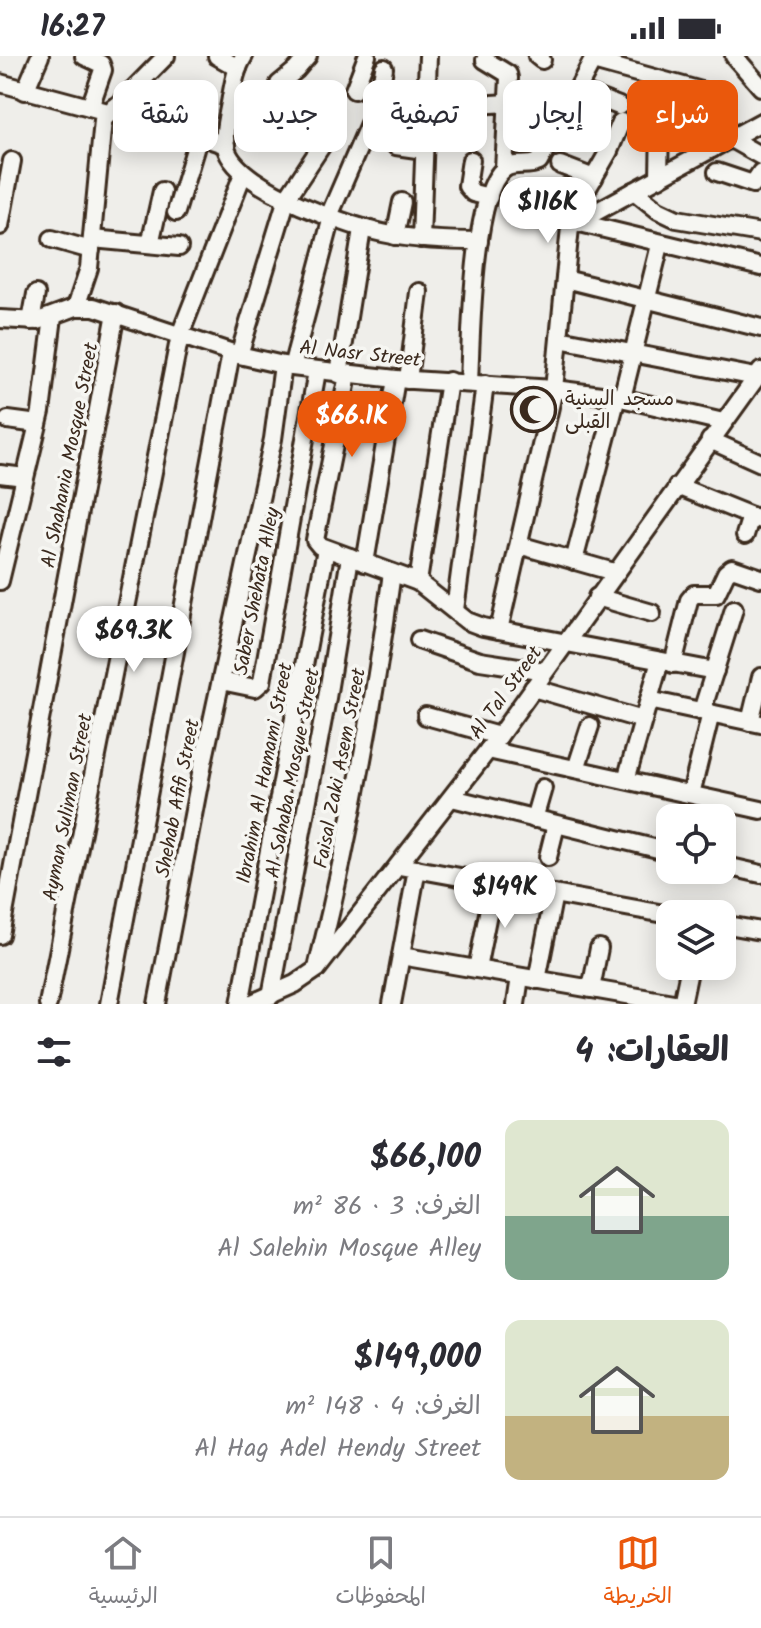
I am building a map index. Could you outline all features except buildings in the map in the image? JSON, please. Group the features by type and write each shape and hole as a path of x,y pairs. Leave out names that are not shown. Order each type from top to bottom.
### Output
{"street":[{"path":"25,91 40,56"},
{"path":"84,56 101,64 103,70 90,107"},
{"path":"0,319 31,321 53,317 76,307 89,268 101,130 111,110 166,56"},
{"path":"217,56 239,68 226,122 226,145 228,155 243,174 287,198 362,229 421,239 479,241"},
{"path":"109,1004 235,354 287,198 330,133 325,123 281,91 308,56"},
{"path":"354,90 367,56"},
{"path":"427,80 428,56"},
{"path":"731,57 755,71 761,87"},
{"path":"582,80 594,58 666,80"},
{"path":"485,60 509,76 509,80"},
{"name":"Shehab Afifi Street","path":"157,1004 288,366 331,217 378,103 384,68"},
{"path":"0,83 111,110"},
{"path":"611,109 620,114 611,144"},
{"path":"738,135 761,122"},
{"path":"218,142 226,145"},
{"path":"738,143 761,156"},
{"path":"176,212 194,152"},
{"path":"421,239 424,152"},
{"path":"504,169 505,152"},
{"path":"455,610 477,383 479,241 489,197 504,169 513,165 532,166 539,162 544,152"},
{"path":"499,630 554,389 575,208 608,152"},
{"path":"657,152 659,178"},
{"path":"573,224 707,152"},
{"path":"471,160 467,186 473,193 489,197"},
{"path":"0,226 12,161"},
{"path":"560,165 594,178"},
{"path":"717,172 753,184 761,172"},
{"name":"Ayman Suliman Street","path":"48,1004 180,335 243,174"},
{"path":"150,244 162,191"},
{"path":"634,191 658,210 677,219 761,233"},
{"path":"395,236 402,202"},
{"path":"573,224 761,267"},
{"name":"Ibrahim Al Hamami Street","path":"240,1004 322,546 362,229"},
{"path":"52,239 92,245 179,247"},
{"path":"574,561 660,245"},
{"path":"565,279 761,328"},
{"name":"Al Sahaba Mosque Street","path":"271,996 327,698 402,380 419,292"},
{"path":"31,321 36,294"},
{"name":"Al Nasr Street","path":"76,307 94,307 116,313 235,354 288,366 344,375 554,389 620,398 723,422"},
{"name":"Al Shahania Mosque Street","path":"0,935 116,313"},
{"path":"0,581 38,424 49,363 53,317"},
{"path":"559,339 758,380"},
{"name":"Saber Shehata Alley","path":"221,681 255,688 262,682 317,371"},
{"name":"Al Tal Street","path":"250,1004 271,996 317,969 499,736 723,422 758,380"},
{"path":"418,582 449,381"},
{"path":"8,420 38,424"},
{"path":"710,440 761,463"},
{"path":"0,474 25,477"},
{"path":"677,486 756,518 745,535"},
{"path":"519,545 614,572"},
{"path":"322,546 418,582 467,621 565,644 715,671"},
{"path":"626,780 649,700 667,662 689,600 694,594 716,594 726,573 732,568 761,578"},
{"name":"Faisal Zaki Asem Street","path":"317,969 358,786 392,573"},
{"path":"597,597 652,613"},
{"path":"691,794 715,671 734,609"},
{"path":"419,640 480,661 545,671"},
{"path":"649,700 756,723 761,677"},
{"path":"533,688 643,720"},
{"path":"426,716 499,736"},
{"path":"576,769 590,726"},
{"path":"488,750 761,810"},
{"path":"534,819 543,788"},
{"path":"452,798 656,849"},
{"path":"548,857 556,825"},
{"path":"399,866 656,912"},
{"path":"736,868 761,874"},
{"path":"392,1004 417,869"},
{"path":"477,969 494,883"},
{"path":"537,980 554,894"},
{"path":"736,927 761,931"},
{"path":"591,989 599,948"},
{"path":"401,956 681,1004 687,980"},
{"path":"516,1004 520,977"}],"place":[{"name":"مسجد السنية القبلى","path":"534,409"}]}
